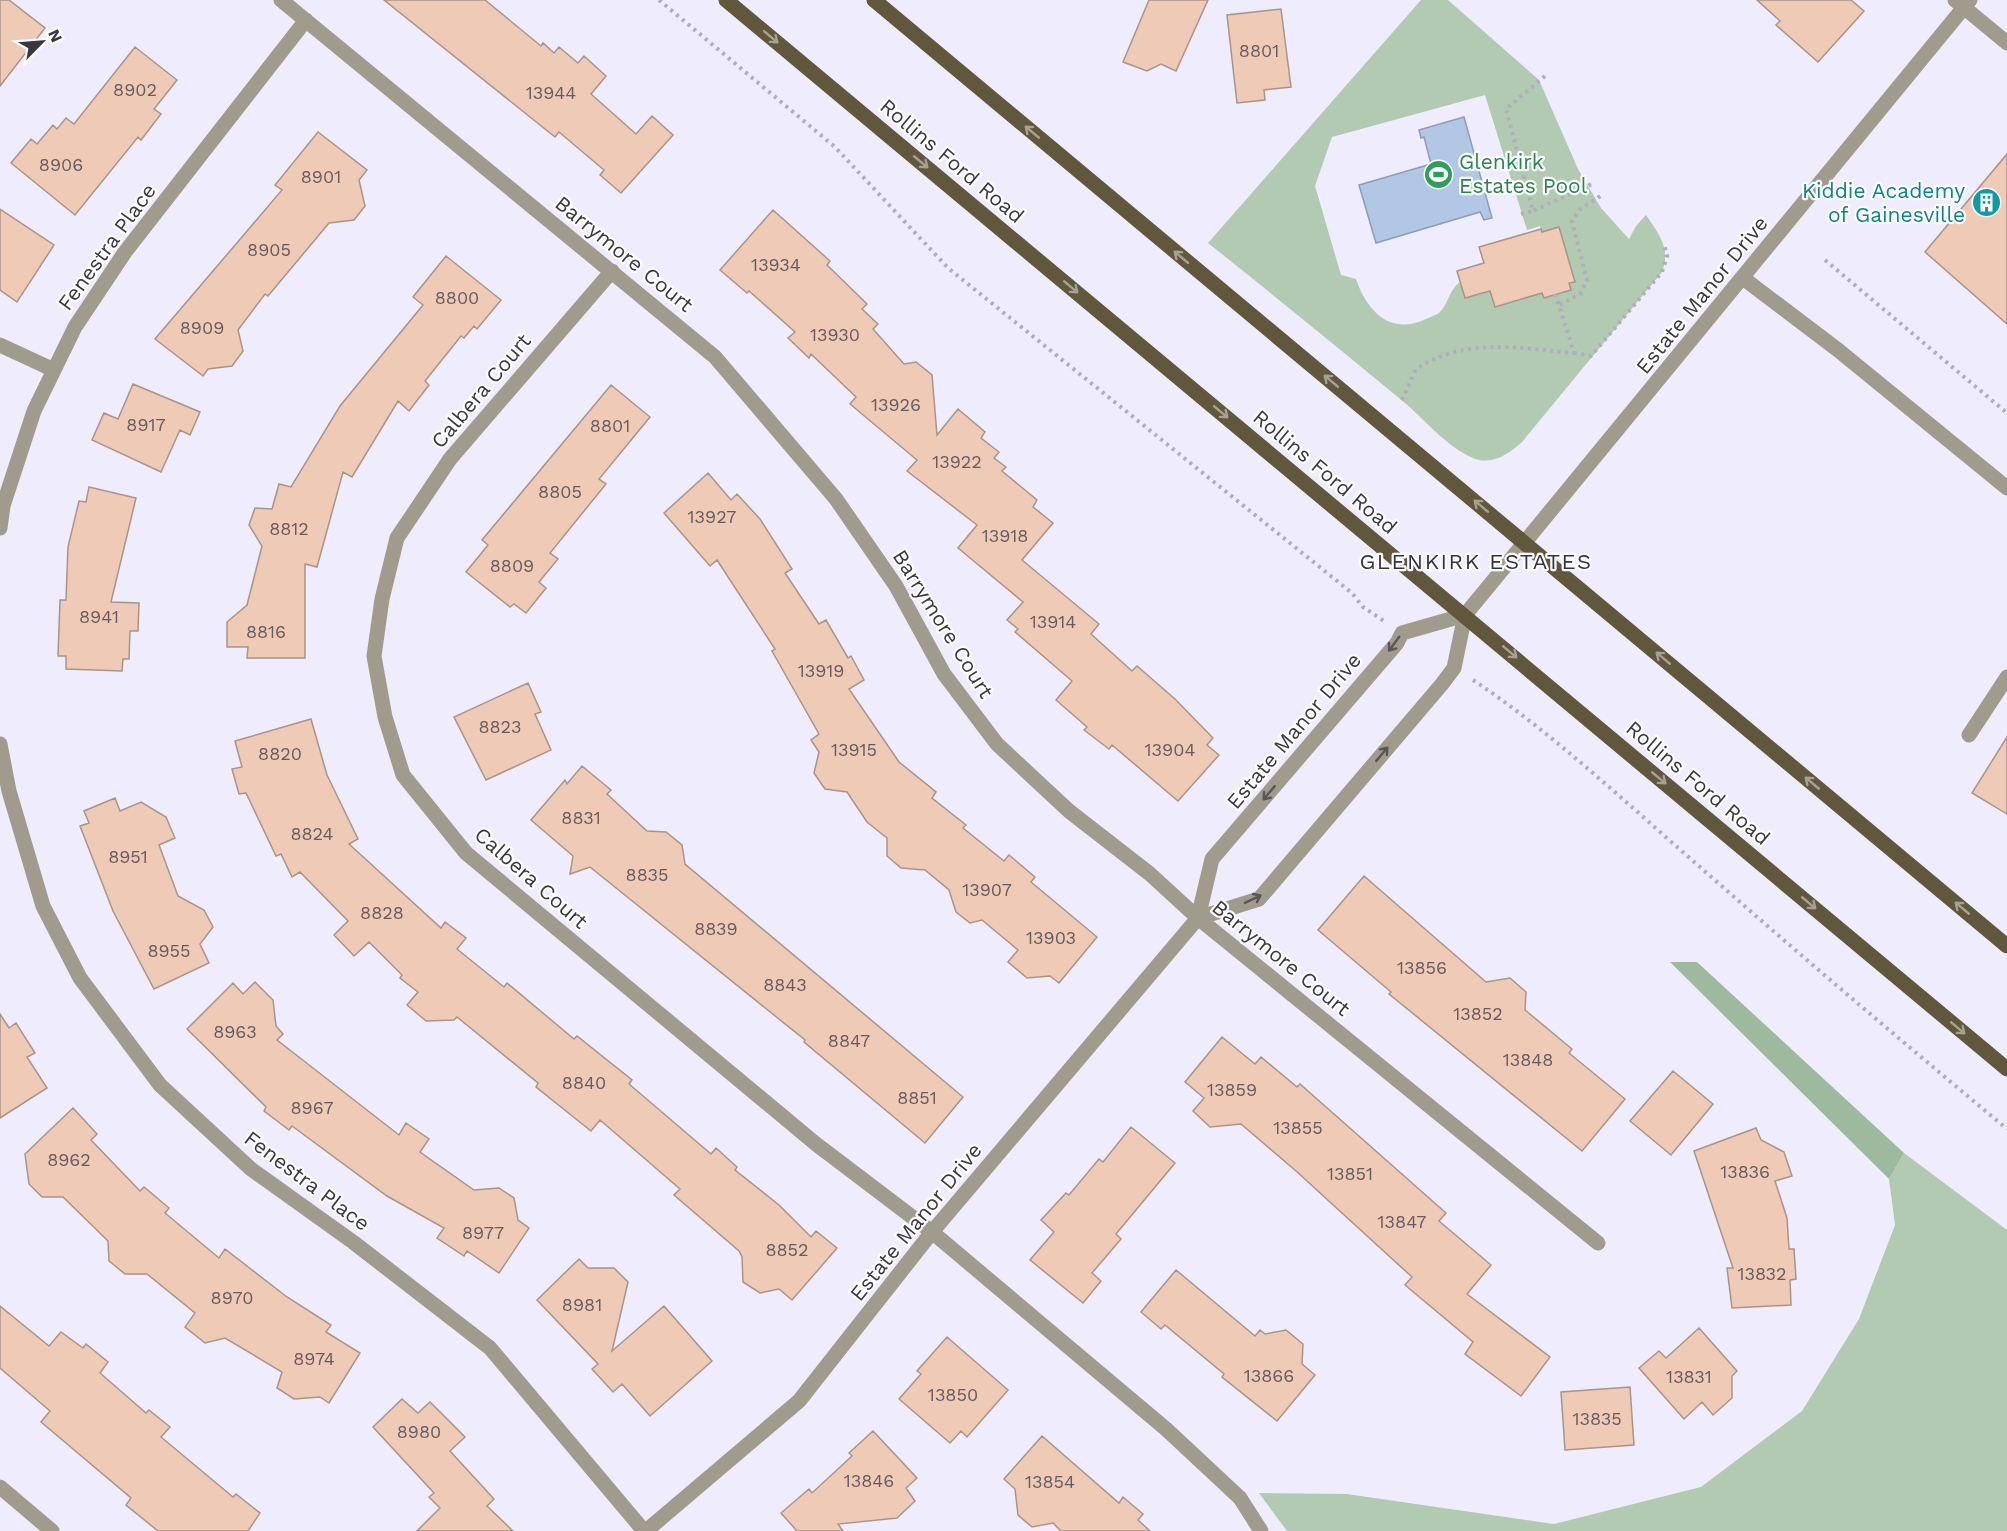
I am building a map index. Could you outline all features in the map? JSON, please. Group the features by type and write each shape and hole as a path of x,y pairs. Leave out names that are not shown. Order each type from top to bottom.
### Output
{"main road":[{"name":"Rollins Ford Road","path":"726,0 2007,1069"},
{"path":"874,0 2007,946"}],"street":[{"name":"Barrymore Court","path":"281,0 715,357 836,499 896,586 944,674 997,744 1069,811 1150,874 1198,918 1598,1243"},
{"name":"Estate Manor Drive","path":"1198,918 1259,899 1454,668 1465,615 1526,544 1743,278 1963,3"},
{"path":"1963,3 2007,43"},
{"name":"Fenestra Place","path":"0,528 3,506 34,411 75,327 125,252 306,20"},
{"name":"Calbera Court","path":"612,271 450,459 397,538 382,599 374,656 385,717 403,775 466,853 816,1144 932,1232 1174,1437 1240,1498 1261,1531"},
{"path":"1743,278 1838,350 2007,488"},
{"path":"0,345 54,370"},
{"name":"Estate Manor Drive","path":"645,1531 799,1401 932,1232 1198,918 1212,859 1397,643 1402,633 1465,615"},
{"path":"1969,735 2007,677"},
{"name":"Fenestra Place","path":"0,744 9,790 43,906 80,978 160,1085 251,1169 353,1242 490,1348 645,1531"},
{"path":"0,1487 52,1531"}],"path":[{"path":"659,0 835,147 948,268 1352,593 1363,607"},
{"path":"1533,211 1506,109 1545,76"},
{"path":"1521,214 1533,211 1594,183"},
{"path":"1558,305 1580,294 1587,281 1572,221 1579,210 1602,195"},
{"path":"1402,400 1416,369 1453,351 1502,346 1592,356 1662,272 1667,256 1664,244"},
{"path":"1826,260 2007,413"},
{"path":"1555,294 1574,353"},
{"path":"1498,697 1580,763 1839,988 2007,1129"}],"green space":[{"path":"1421,0 1448,0 1539,80 1578,169 1601,208 1629,239 1636,226 1646,215 1659,235 1665,256 1662,272 1522,442 1499,458 1486,461 1473,458 1453,446 1399,398 1208,243","holes":["1485,95 1527,230 1540,226 1542,232 1559,227 1575,281 1569,283 1571,290 1544,298 1541,288 1526,298 1495,307 1490,291 1465,298 1460,282 1453,289 1445,306 1438,314 1413,323 1391,322 1373,310 1356,279 1341,275 1315,186 1332,137"]},
{"path":"1670,962 1697,962 1904,1153 1889,1179"},
{"path":"1904,1153 2007,1230 2007,1531 1287,1531 1259,1493 1347,1494 1554,1524 1701,1487 1802,1411 1859,1319 1895,1225 1889,1179"}],"water":[{"name":"Glenkirk Estates Pool","path":"1464,117 1492,218 1484,220 1480,212 1376,243 1359,185 1431,164 1424,137 1421,138 1419,130"}],"building":[{"path":"0,0 9,0 45,28 0,86"},
{"path":"384,0 485,0 541,46 543,43 554,53 559,47 578,63 584,56 606,76 591,94 636,134 652,116 673,135 621,193 600,175 604,170 559,132 555,137"},
{"path":"1149,0 1208,0 1176,71 1161,64 1147,71 1123,62"},
{"path":"1757,0 1851,0 1864,11 1818,62 1776,25 1780,21"},
{"path":"1281,9 1291,87 1264,90 1265,100 1237,103 1227,15"},
{"path":"135,47 177,80 154,109 161,114 141,140 138,137 75,215 11,163 31,139 37,144 53,125 57,129 66,118 74,124"},
{"path":"318,132 367,170 359,180 365,206 354,220 329,223 268,296 265,294 238,330 243,351 232,366 208,369 203,376 155,339 282,190 275,185"},
{"name":"Kiddie Academy of Gainesville","path":"2007,154 2007,324 1925,252"},
{"path":"0,209 54,245 17,302 0,290"},
{"path":"773,210 830,261 827,265 867,304 862,309 878,324 873,329 904,364 916,362 932,375 937,435 958,409 985,432 981,438 999,452 994,458 1006,467 1002,471 1037,500 1033,507 1053,523 1022,560 1099,624 1091,634 1132,671 1137,666 1175,699 1213,738 1207,745 1219,755 1178,801 1112,745 1109,749 1084,730 1087,727 1056,700 1072,681 1015,632 1018,629 1007,620 1023,602 958,548 977,525 907,471 917,460 850,404 856,397 811,354 809,358 788,338 795,332 749,291 747,293 720,270"},
{"path":"1559,227 1575,282 1569,283 1571,290 1544,298 1542,293 1495,307 1490,291 1465,298 1457,271 1484,263 1479,247 1541,229 1542,232"},
{"path":"446,256 501,300 477,329 474,326 464,338 461,336 425,381 429,385 409,411 398,401 352,477 343,472 317,567 305,564 305,658 247,658 248,647 227,647 227,622 247,605 262,546 249,525 255,508 272,509 279,484 291,487 340,406 423,305 413,297"},
{"path":"133,384 200,412 190,435 180,430 161,472 92,440 104,413 118,419"},
{"path":"611,385 650,417 599,479 606,484 550,553 558,559 539,582 546,588 526,613 514,604 510,607 466,572 488,545 482,540"},
{"path":"708,473 731,500 737,494 760,519 792,569 785,573 819,624 826,620 848,658 851,656 864,680 849,689 899,762 936,792 932,798 966,825 963,828 1004,861 1009,855 1035,877 1031,882 1097,937 1059,983 1050,976 1027,978 1008,962 1018,950 982,920 970,923 956,912 949,890 925,870 901,868 887,856 887,838 867,822 847,792 825,789 814,773 819,752 811,740 819,734 772,651 775,649 717,560 710,566 664,513"},
{"path":"89,487 136,498 111,602 139,603 138,631 130,631 129,659 123,659 122,671 66,669 66,656 58,656 60,600 66,600 68,547 79,501 86,502"},
{"path":"528,683 541,712 535,714 551,750 486,780 454,717"},
{"path":"311,719 327,775 358,839 349,844 441,928 445,922 466,938 457,949 504,987 507,983 574,1039 577,1036 632,1080 629,1084 711,1154 716,1148 737,1167 735,1170 779,1205 811,1237 816,1231 837,1248 792,1300 779,1289 760,1293 743,1282 742,1257 739,1251 674,1195 680,1189 600,1120 591,1131 536,1087 538,1083 457,1017 454,1020 426,1021 407,1005 418,992 400,978 402,975 369,942 354,956 334,935 348,921 300,872 292,877 281,854 276,856 246,793 239,794 232,769 242,767 235,741"},
{"path":"2007,737 2007,814 1972,793"},
{"path":"582,766 611,790 607,794 647,831 666,832 682,845 685,864 963,1097 925,1143 804,1042 805,1040 590,867 570,874 573,856 531,820 565,780 567,784"},
{"path":"115,798 120,811 141,802 166,817 175,838 159,845 178,896 204,910 213,927 200,944 209,963 154,989 113,911 80,826 89,823 84,811"},
{"path":"1364,876 1486,982 1510,978 1526,992 1525,1010 1572,1049 1569,1053 1625,1099 1582,1151 1389,994 1391,992 1318,930"},
{"path":"255,982 273,1000 276,1026 283,1034 277,1040 399,1135 406,1123 429,1139 420,1152 474,1190 499,1188 514,1198 518,1220 529,1228 499,1273 467,1251 464,1256 437,1238 444,1228 387,1196 292,1126 289,1130 264,1111 266,1107 187,1029 233,983 243,994"},
{"path":"0,1014 9,1028 16,1023 35,1053 27,1057 47,1088 0,1118"},
{"path":"1222,1037 1255,1064 1261,1057 1297,1087 1300,1084 1446,1213 1439,1221 1491,1265 1467,1294 1550,1357 1521,1396 1465,1354 1473,1342 1405,1285 1412,1277 1296,1171 1241,1124 1210,1127 1193,1111 1204,1098 1185,1082"},
{"path":"1673,1071 1713,1104 1671,1155 1630,1121"},
{"path":"73,1108 97,1134 91,1140 140,1191 144,1187 169,1208 165,1213 219,1258 225,1249 287,1297 331,1325 326,1332 360,1353 329,1403 320,1397 294,1399 277,1388 282,1372 225,1338 205,1343 185,1327 195,1313 147,1274 125,1274 109,1261 108,1241 63,1197 42,1197 29,1184 25,1154"},
{"path":"1131,1127 1175,1163 1116,1234 1121,1239 1092,1273 1101,1281 1083,1303 1030,1260 1054,1232 1041,1220 1066,1193 1069,1195 1099,1159 1103,1162"},
{"path":"1756,1128 1761,1140 1784,1152 1792,1176 1775,1181 1787,1218 1789,1249 1794,1249 1796,1279 1790,1280 1791,1305 1732,1308 1727,1268 1733,1268 1694,1151"},
{"path":"579,1259 588,1268 614,1268 628,1282 612,1351 664,1306 712,1361 650,1416 622,1384 613,1392 592,1369 598,1364 537,1300"},
{"path":"1176,1270 1255,1336 1260,1330 1265,1334 1286,1330 1303,1344 1302,1364 1315,1375 1277,1421 1222,1377 1224,1374 1165,1325 1161,1329 1141,1312"},
{"path":"0,1306 49,1346 61,1332 83,1348 86,1344 108,1362 100,1373 146,1413 149,1410 170,1427 161,1437 233,1497 236,1494 260,1513 248,1531 158,1531 126,1505 131,1498 41,1422 50,1411 0,1368"},
{"path":"1699,1328 1737,1371 1732,1376 1732,1398 1713,1415 1702,1402 1684,1419 1639,1368 1659,1351 1666,1358"},
{"path":"947,1337 1008,1390 967,1437 961,1431 950,1443 899,1399 921,1374 917,1371"},
{"path":"1630,1387 1634,1445 1565,1450 1561,1392"},
{"path":"402,1399 418,1413 430,1402 465,1437 450,1451 494,1499 487,1506 513,1531 417,1531 440,1508 429,1497 434,1493 373,1427"},
{"path":"873,1431 917,1478 906,1488 915,1501 897,1518 838,1524 843,1531 797,1531 781,1513 809,1489 812,1493 852,1456 849,1453"},
{"path":"1042,1436 1119,1503 1123,1497 1143,1514 1138,1520 1150,1531 1061,1531 1053,1523 1032,1527 1018,1515 1015,1489 1004,1479"}],"place":[{"name":"Glenkirk Estates Pool","path":"1438,174"},
{"name":"Kiddie Academy of Gainesville","path":"1986,203"}],"district":[{"name":"GLENKIRK ESTATES","path":"1476,561"}]}
